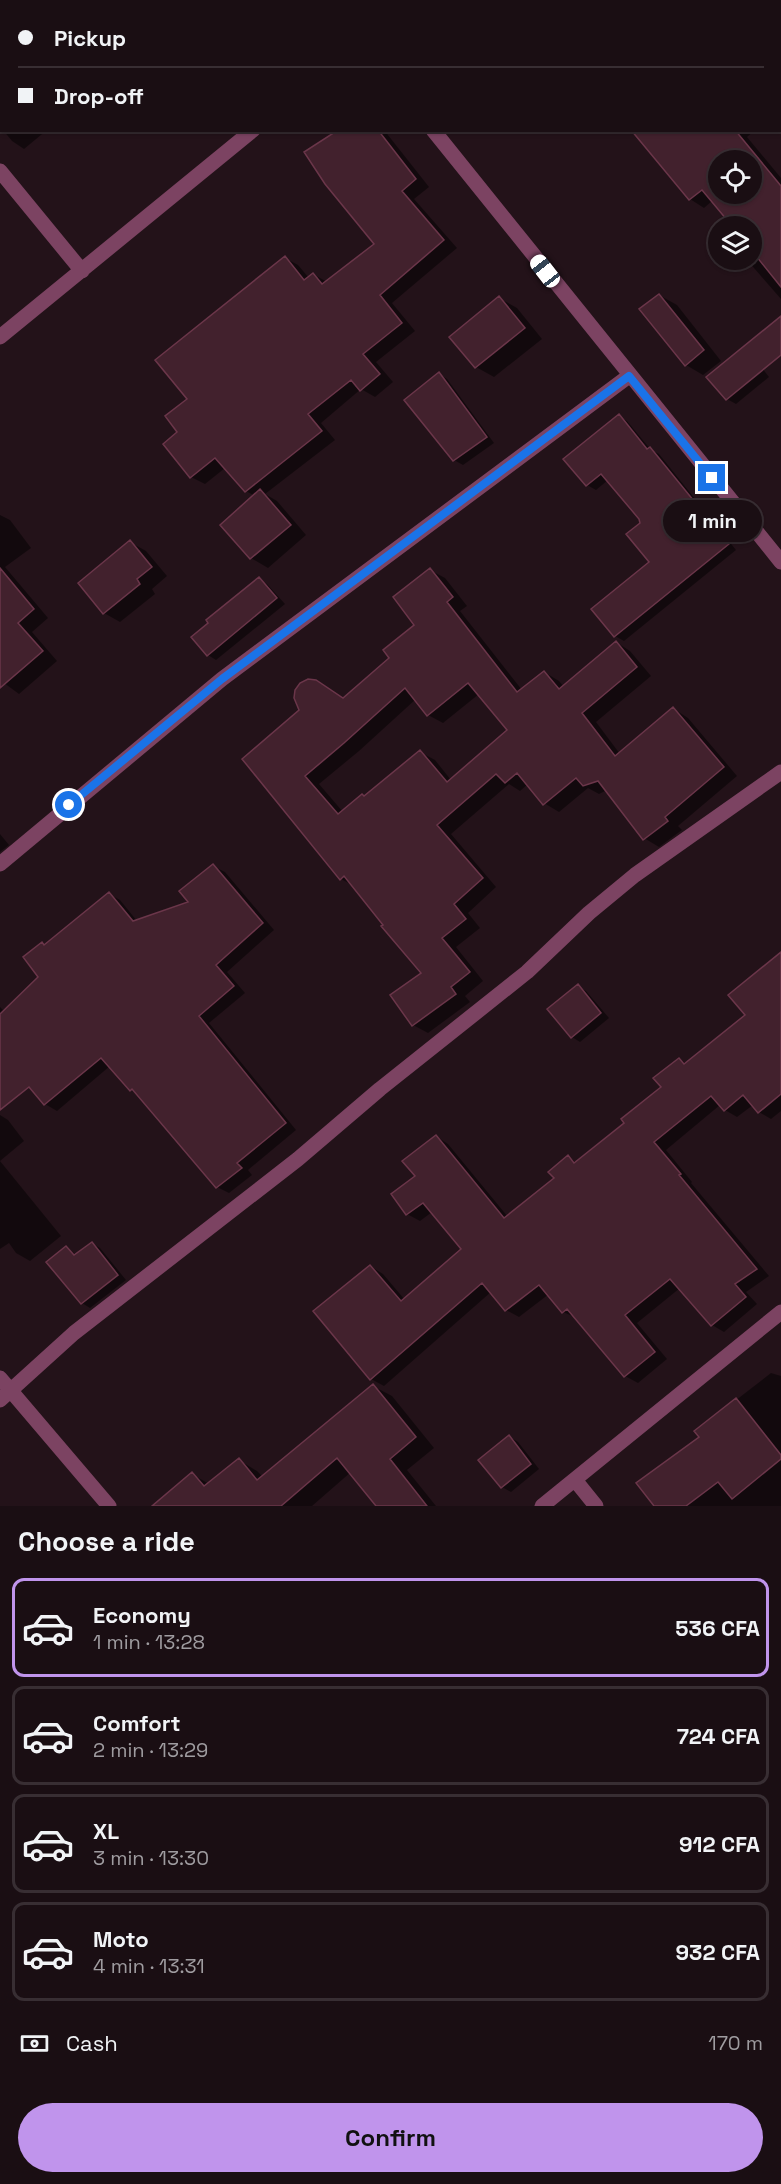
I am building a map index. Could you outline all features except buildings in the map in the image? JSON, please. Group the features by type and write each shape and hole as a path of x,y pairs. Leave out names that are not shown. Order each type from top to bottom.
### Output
{"street":[{"path":"0,337 251,132"},
{"path":"435,132 781,562"},
{"path":"0,171 82,271"},
{"path":"0,864 222,679 629,376"},
{"path":"5,1396 74,1333 298,1159 380,1089 527,972 635,875 781,772"},
{"path":"543,1506 781,1312"},
{"path":"0,1378 5,1396 109,1506"},
{"path":"575,1480 596,1506"}],"route":[{"path":"69,805 222,679 629,376 712,478"}]}
